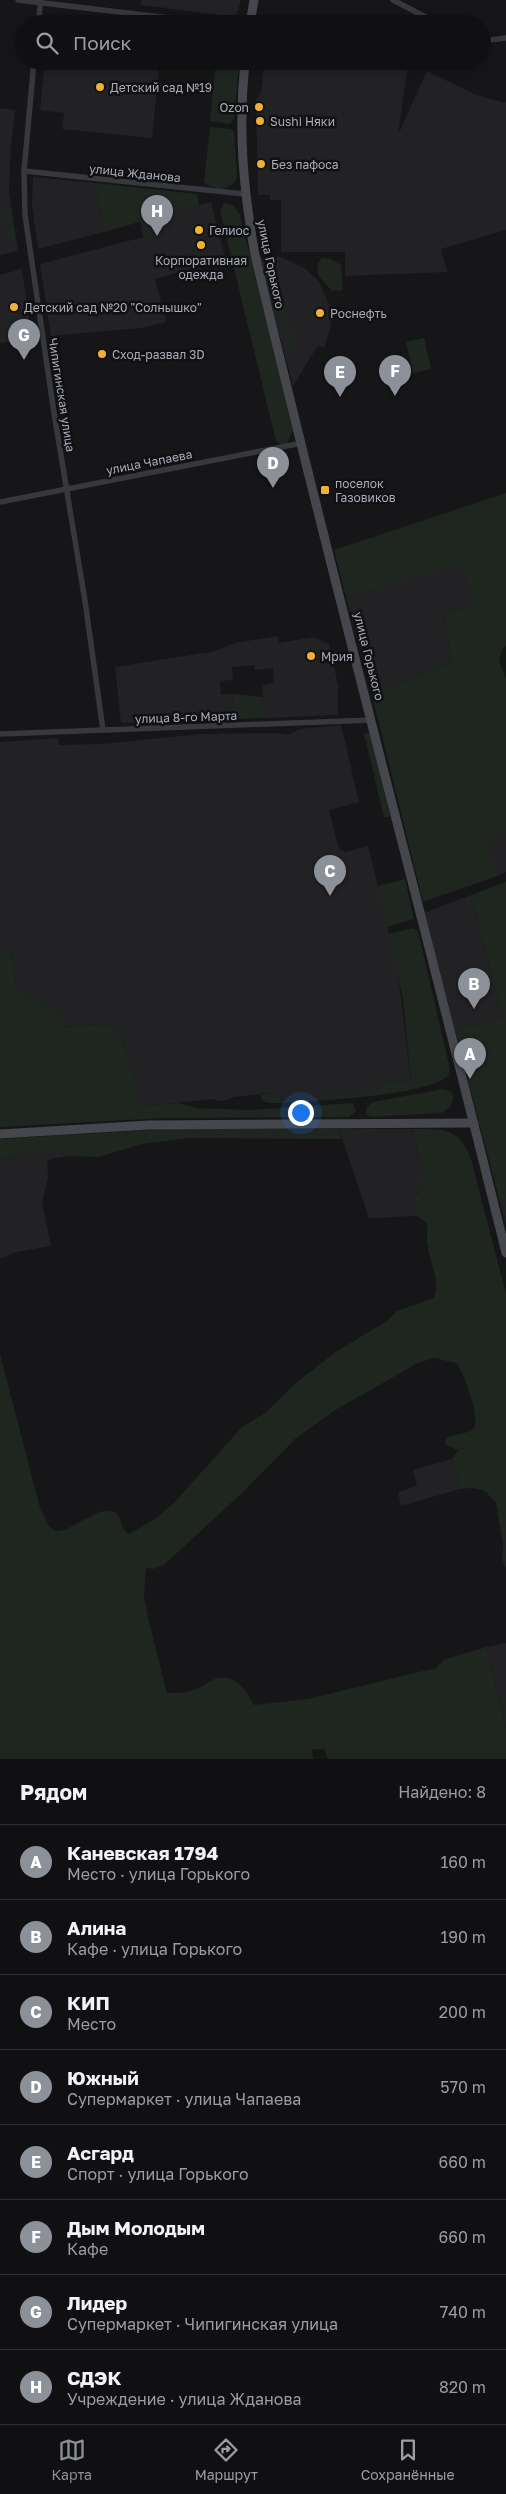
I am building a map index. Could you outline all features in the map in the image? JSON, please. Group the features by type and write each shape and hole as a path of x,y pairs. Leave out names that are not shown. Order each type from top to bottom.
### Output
{"main road":[{"path":"252,15 254,0"},
{"name":"улица Горького","path":"244,70 240,127 245,194 254,254 506,1253"},
{"path":"0,1134 149,1125 474,1123"}],"street":[{"path":"18,0 150,15"},
{"path":"392,0 421,15"},
{"path":"39,15 40,1"},
{"path":"491,40 506,38"},
{"name":"Чипигинская улица","path":"33,70 24,172 24,204 30,258 103,730"},
{"name":"улица Жданова","path":"24,172 245,194"},
{"name":"улица Чапаева","path":"0,502 302,443"},
{"name":"улица 8-го Марта","path":"0,734 372,720"}],"shaded area":[{"path":"141,0 241,0 237,15 220,15 141,5"},
{"name":"Детский сад №19","path":"44,70 159,70 152,138 62,129 64,113 40,110"},
{"path":"215,70 238,70 234,119 229,124 210,121"},
{"path":"263,70 407,70 398,135 427,71 476,95 505,103 506,101 506,230 441,249 447,272 345,276 345,252 281,252 281,200 270,200 270,195 258,195 256,100 261,93"},
{"path":"0,108 15,110 11,143 9,191 18,251 0,255"},
{"path":"210,127 234,131 237,177 227,188 213,187 204,182"},
{"path":"33,177 95,183 104,232 38,249 32,206"},
{"path":"95,183 197,194 199,205 104,232"},
{"path":"211,202 226,260 212,262 155,279 166,322 141,328 51,336 40,264 143,237 140,222 144,219"},
{"path":"224,203 233,205 240,215 293,431 287,443 281,444 276,441 220,211"},
{"path":"11,207 16,241 8,242 4,208"},
{"path":"259,257 281,257 306,269 319,282 329,304 331,325 324,348 318,345 293,386"},
{"path":"322,258 331,259 341,265 343,290 332,291 318,275 317,264"},
{"name":"Детский сад №20 \"Солнышко\"","path":"22,269 32,339 0,343 0,275"},
{"path":"271,274 276,276 278,281 295,348 291,353"},
{"path":"424,338 431,369 413,373 406,342"},
{"path":"506,493 506,646 503,647 499,661 506,679 506,834 487,841 497,876 423,902 372,695 452,662 443,614 473,605 463,563 346,597 334,550"},
{"path":"463,562 473,605 443,614 452,662 372,695 346,597"},
{"path":"278,636 279,643 313,637 329,644 338,685 338,715 265,718 262,685 274,683 273,668 255,670 254,665 232,667 233,680 220,681 221,695 232,694 235,719 121,723 115,667 216,651 235,643"},
{"path":"232,694 263,697 265,718 235,719"},
{"path":"341,725 359,802 329,810 339,849 346,852 368,846 397,966 411,1081 370,1085 371,1091 279,1100 275,1093 234,1097 227,1100 216,1101 215,1099 142,1106 120,1032 102,1024 61,1027 60,1011 17,991 11,949 0,951 0,742 58,738 59,745 102,744 201,734 276,733 287,735 300,729"},
{"path":"370,732 390,816 387,817 384,817 364,734"},
{"path":"506,834 506,872 497,876 486,841"},
{"path":"405,879 414,919 387,927 377,886"},
{"path":"506,882 506,1225 455,1030 503,1018 471,895"},
{"path":"471,895 503,1018 455,1030 424,913"},
{"path":"413,928 418,931 450,1069 448,1076 436,1083 394,1093 280,1103 263,1101 260,1095 276,1093 279,1100 370,1091 370,1085 411,1081 403,999 389,934"},
{"path":"11,949 17,991 60,1011 62,1027 102,1024 120,1032 142,1106 178,1103 197,1108 250,1110 353,1103 356,1111 349,1117 165,1118 0,1127 0,951"},
{"path":"443,1089 452,1092 453,1099 449,1107 441,1113 371,1117 366,1114 367,1107 373,1102"},
{"path":"166,1129 339,1129 342,1139 188,1138 142,1144 99,1157 69,1156 58,1151 0,1158 0,1139"},
{"path":"339,1129 411,1129 425,1176 422,1182 422,1190 417,1194 416,1216 369,1218"},
{"path":"411,1129 431,1129 448,1132 461,1140 466,1148 471,1159 506,1294 506,1568 502,1560 503,1544 496,1503 482,1490 472,1488 460,1489 452,1459 458,1450 446,1445 445,1441 451,1436 466,1433 473,1429 475,1416 471,1396 456,1363 434,1358 418,1363 337,1409 295,1439 243,1492 164,1565 153,1569 146,1568 144,1596 167,1693 191,1691 222,1677 234,1680 239,1684 254,1705 308,1699 435,1669 443,1660 486,1647 506,1729 506,1759 328,1759 324,1749 313,1749 311,1752 314,1759 0,1759 0,1354 40,1508 49,1526 56,1531 64,1530 96,1514 111,1511 118,1514 124,1530 129,1534 152,1521 173,1504 242,1427 265,1413 297,1382 337,1351 387,1321 397,1311 434,1298 436,1284 428,1250 427,1225 424,1220 416,1216 416,1196 422,1190 422,1178 425,1175"},
{"path":"58,1151 69,1156 50,1159 47,1162 48,1177 42,1203 51,1246 16,1252 0,1259 0,1158"},
{"path":"452,1459 460,1489 401,1506 398,1492 417,1486 413,1470"},
{"path":"506,1643 506,1729 486,1647"}],"place":[{"name":"Детский сад №19","path":"100,87"},
{"name":"Ozon","path":"259,107"},
{"name":"Sushi Няки","path":"260,121"},
{"name":"Без пафоса","path":"261,164"},
{"name":"Гелиос","path":"199,230"},
{"name":"СДЭК","path":"157,236"},
{"name":"Корпоративная одежда","path":"201,245"},
{"name":"Детский сад №20 \"Солнышко\"","path":"14,307"},
{"name":"Роснефть","path":"320,313"},
{"name":"Сход-развал 3D","path":"102,354"},
{"name":"Лидер","path":"24,360"},
{"name":"Дым Молодым","path":"395,396"},
{"name":"Асгард","path":"340,397"},
{"name":"Южный","path":"273,488"},
{"name":"поселок Газовиков","path":"325,490"},
{"name":"Мрия","path":"311,656"},
{"name":"КИП","path":"330,896"},
{"name":"Алина","path":"474,1009"},
{"name":"Каневская 1794","path":"470,1079"}]}
